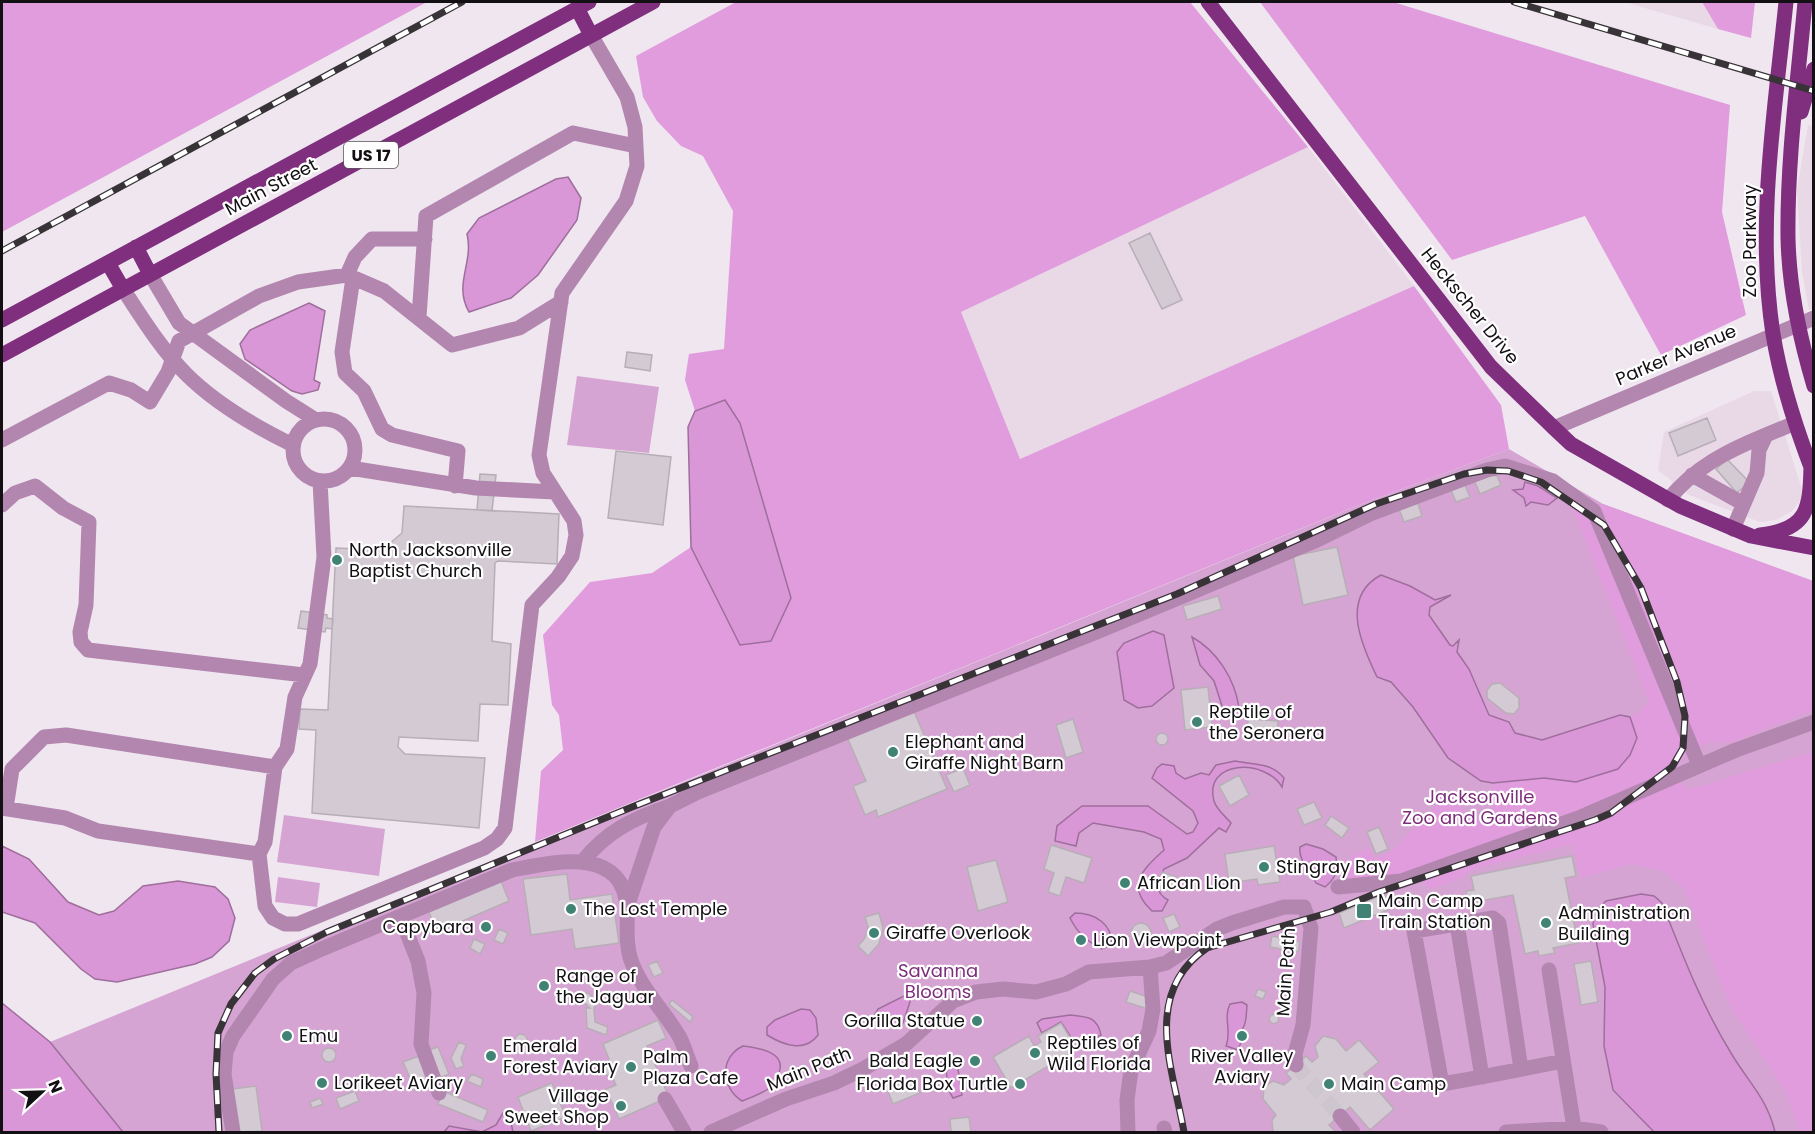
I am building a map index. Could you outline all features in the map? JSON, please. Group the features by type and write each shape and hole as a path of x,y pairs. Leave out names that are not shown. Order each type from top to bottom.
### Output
{"main road":[{"name":"Main Street","path":"2,355 653,2"},
{"name":"Heckscher Drive","path":"1208,2 1491,368 1571,444 1668,500 1733,529 1751,536 1814,548"},
{"name":"Zoo Parkway","path":"1786,2 1766,236 1773,335 1795,423 1812,471"},
{"path":"1805,2 1791,140 1788,238 1799,324 1814,386"},
{"name":"Main Street","path":"2,320 583,5"},
{"path":"583,5 591,35"},
{"path":"1791,140 1814,69"},
{"path":"136,247 150,274"},
{"path":"108,263 123,289"},
{"path":"1751,536 1774,533 1803,517 1810,500 1812,471"}],"street":[{"path":"320,481 324,557 310,664 295,697 287,749 275,767 265,842 259,854 265,906 273,918 285,924 298,924 484,848 497,839 505,828 532,605 558,577 572,556 576,535 574,520 543,473 539,455 562,293 626,201 637,166 635,127 627,97 591,35"},
{"path":"419,317 426,216 573,133 636,146"},
{"path":"424,239 372,239 355,257 350,277 342,352 345,373 363,391 382,429 392,435 458,451 455,486"},
{"path":"150,274 179,323 286,401 316,420 337,421 352,435 355,456 350,468 336,480 320,481 307,477 299,470 294,460 293,445 299,431 316,420"},
{"path":"2,440 109,383 131,390 150,402 173,358 179,341 259,296 298,282 350,277 384,291 452,345 519,328 561,302"},
{"path":"123,289 153,336 186,374 255,426 293,445"},
{"name":"Parker Avenue","path":"1554,428 1814,318"},
{"path":"1668,500 1692,475 1725,452 1795,423"},
{"path":"1733,529 1756,473 1759,450 1766,435"},
{"path":"582,861 598,842 621,825 670,806 698,792 1193,593 1317,540 1380,510 1487,470 1505,466 1553,481 1594,511 1699,765"},
{"path":"350,468 455,486 555,492"},
{"path":"1692,475 1742,503"},
{"path":"2,505 15,493 35,486 63,508 89,522 86,605 80,632 81,642 88,650 304,675"},
{"path":"1338,887 1401,881 1581,817 1634,796 1699,765 1814,722"},
{"path":"259,854 98,831 65,818 4,808 8,778 12,769 44,737 66,735 275,767"},
{"path":"670,806 654,827 627,907 626,933 630,961 642,984 680,1038 691,1066"},
{"path":"233,1132 224,1074 225,1052 239,1027 273,979 291,963 512,870 582,861 598,864 610,870 621,886 627,907"},
{"name":"Main Path","path":"711,1132 834,1083 894,1052 953,1001 976,992 1003,989 1036,992 1066,984 1089,972 1150,967 1166,963 1217,929 1284,907 1304,907 1311,928 1303,1025 1295,1054 1296,1065"},
{"path":"401,918 418,962 424,993 421,1044 439,1093"},
{"path":"1521,1069 1499,923 1494,918 1414,931 1442,1084 1482,1077 1521,1069 1563,1060"},
{"path":"1458,924 1482,1077"},
{"path":"1128,1132 1127,1100 1131,1070 1149,1031 1153,1009 1150,967"},
{"path":"1549,970 1574,1128"},
{"path":"665,1099 684,1132"},
{"path":"1340,1116 1353,1132"},
{"path":"1506,1132 1574,1128 1600,1132"}],"shaded area":[{"path":"2,2 427,2 2,232"},
{"path":"736,2 1190,2 1308,147 961,312 1020,459 1414,286 1501,405 1509,449 1354,507 535,842 541,771 563,750 559,715 552,705 543,635 590,582 652,573 691,547 740,645 725,400 695,411 685,380 689,354 724,349 733,211 703,156 681,146 657,121 643,97 636,56"},
{"path":"1260,2 1393,2 1730,105 1722,212 1746,315 1661,355 1585,216 1452,260"},
{"path":"1624,2 1702,2 1718,29"},
{"path":"1702,2 1755,2 1751,38 1718,29"},
{"path":"1808,125 1814,127 1814,309 1809,310 1802,272 1797,190"},
{"path":"1308,147 1414,286 1020,459 961,312"},
{"path":"568,177 581,198 577,220 538,275 511,298 469,312 463,292 468,254 467,234 479,218 556,179"},
{"path":"309,303 325,311 314,380 320,383 318,390 302,394 292,391 245,359 240,344 250,330"},
{"path":"1754,391 1771,391 1802,490 1801,500 1792,511 1776,520 1760,522 1689,495 1658,470 1664,432"},
{"path":"725,400 740,423 791,598 771,641 740,645 691,547 688,427 695,411"},
{"path":"1525,482 1538,486 1557,498 1548,505 1531,502 1526,506 1524,498 1513,490 1523,489"},
{"path":"1603,504 1813,581 1813,710 1733,742 1707,743 1684,757 1668,775 1689,789 1813,753 1813,1132 1800,1132 1785,1091 1729,1004 1684,888 1663,871 1631,864 1581,878 1573,844 1474,869 1457,880 1430,889 1418,878 1370,892 1347,894 1344,883 1352,855 1368,848 1375,859 1392,851 1450,791 1463,790 1465,799 1461,807 1469,819 1484,821 1492,811 1486,800 1493,783 1544,778 1576,782 1637,738 1630,717 1639,713 1649,702 1572,507"},
{"path":"1381,575 1410,586 1435,600 1451,595 1430,607 1429,615 1450,645 1453,646 1459,640 1457,652 1469,669 1489,715 1509,722 1515,733 1542,740 1620,715 1630,717 1637,738 1630,755 1618,769 1576,782 1544,778 1493,783 1481,781 1448,758 1413,707 1391,682 1377,677 1365,650 1360,636 1357,608 1368,584"},
{"path":"1153,631 1164,635 1174,688 1152,706 1138,708 1124,700 1117,652 1124,643"},
{"path":"1192,637 1217,658 1229,676 1239,708 1224,712 1214,681 1200,665"},
{"path":"1235,761 1274,769 1284,778 1282,787 1263,771 1250,768 1226,771 1218,777 1213,787 1214,801 1231,823 1226,832 1219,828 1187,858 1164,869 1158,887 1160,894 1168,900 1162,911 1152,911 1139,894 1138,886 1143,871 1164,850 1161,839 1144,832 1093,823 1079,833 1076,846 1055,841 1057,826 1082,806 1148,806 1187,834 1193,832 1198,823 1193,811 1152,778 1157,768 1162,764 1174,766 1176,773 1185,779 1201,773 1209,775 1216,765"},
{"path":"1306,844 1323,849 1336,857 1335,874 1325,887 1316,883 1303,861 1300,847"},
{"path":"2,846 29,859 68,902 99,915 114,911 143,886 178,881 215,887 228,899 235,918 229,941 212,957 195,964 117,982 95,979 81,969 35,923 2,912"},
{"path":"1641,894 1654,896 1662,903 1711,1017 1731,1053 1762,1100 1775,1132 1654,1132 1613,1090 1604,1046 1605,987 1593,924 1595,912 1606,901"},
{"path":"1075,913 1089,915 1106,925 1112,944 1102,949 1087,940 1070,918"},
{"path":"904,996 910,996 910,1002 902,1026 896,1028 877,1021 875,1014 878,1009"},
{"path":"1242,1002 1247,1005 1245,1025 1238,1034 1241,1042 1238,1050 1226,1046 1228,1040 1227,1014 1230,1004"},
{"path":"2,1003 50,1042 123,1132 2,1132"},
{"path":"801,1009 810,1010 816,1018 818,1035 813,1041 794,1046 767,1035 767,1027 775,1020"},
{"path":"1070,1015 1086,1017 1094,1021 1101,1035 1090,1042 1072,1039 1061,1022 1042,1033 1037,1023 1042,1019"},
{"path":"743,1046 775,1055 780,1066 772,1086 742,1101 730,1088 726,1073 730,1057"},
{"path":"954,1063 958,1069 962,1095 953,1098 948,1087 947,1066"},
{"path":"503,1113 509,1113 513,1132 482,1132 496,1125"},
{"path":"449,1126 482,1132 444,1132"}],"green space":[{"path":"577,376 659,387 649,453 567,445"},
{"name":"Jacksonville Zoo and Gardens","path":"1509,449 1603,504 1813,581 1813,1132 123,1132 50,1042 1354,507"},
{"path":"284,815 385,829 379,876 277,862"},
{"path":"278,877 320,883 317,907 275,902"}],"building":[{"path":"1150,233 1182,300 1162,309 1129,243"},
{"path":"627,352 652,355 650,371 625,367"},
{"path":"1707,418 1716,440 1678,456 1669,433"},
{"path":"616,451 671,457 663,525 608,518"},
{"path":"1727,459 1749,482 1737,493 1716,469"},
{"path":"480,474 496,475 492,511 477,510"},
{"path":"1489,474 1497,476 1501,485 1480,494 1474,480"},
{"path":"1464,483 1470,497 1456,502 1450,488"},
{"path":"1418,503 1422,516 1404,522 1399,509"},
{"path":"404,506 559,514 557,564 498,561 495,563 492,641 511,644 508,705 480,704 478,741 399,737 398,747 405,754 485,758 479,828 312,813 316,730 299,729 300,709 328,710 336,548 382,550 402,533"},
{"path":"1337,547 1348,595 1303,605 1293,556"},
{"path":"1218,596 1222,609 1187,620 1183,606"},
{"path":"301,611 327,615 327,618 333,619 332,629 326,628 325,632 298,628"},
{"path":"1500,683 1519,698 1519,708 1514,714 1506,713 1487,698 1487,690 1492,684"},
{"path":"1208,687 1212,727 1185,730 1181,690"},
{"name":"Elephant and Giraffe Night Barn","path":"913,709 947,789 878,817 876,810 865,815 853,786 866,781 847,737"},
{"path":"1073,719 1083,752 1066,758 1056,725"},
{"path":"1248,719 1278,721 1277,740 1248,738"},
{"path":"1164,733 1168,739 1164,745 1160,745 1156,737"},
{"path":"963,768 970,785 954,792 946,775"},
{"path":"1239,775 1249,795 1230,806 1219,786"},
{"path":"1314,802 1322,818 1304,825 1297,809"},
{"path":"1331,816 1349,828 1342,838 1325,825"},
{"path":"1379,827 1388,849 1376,854 1367,832"},
{"path":"1051,845 1092,858 1084,883 1066,877 1060,896 1048,892 1054,873 1044,869"},
{"path":"1274,846 1280,882 1258,885 1257,879 1229,883 1225,854"},
{"name":"Administration Building","path":"1572,856 1576,876 1565,878 1578,943 1553,948 1555,953 1539,956 1538,951 1525,954 1513,895 1468,903 1466,891 1474,890 1471,876"},
{"path":"996,860 1008,902 978,911 967,867"},
{"path":"1162,872 1176,877 1171,891 1157,886"},
{"name":"The Lost Temple","path":"567,874 570,900 612,894 619,943 575,949 572,929 531,935 523,879"},
{"path":"501,881 509,901 437,932 429,912"},
{"name":"Main Camp Train Station","path":"1384,894 1390,909 1344,928 1339,913"},
{"name":"Giraffe Overlook","path":"879,913 883,928 879,944 868,956 858,946 865,938 868,927 865,917"},
{"path":"1174,914 1180,927 1169,932 1163,918"},
{"path":"1137,923 1145,923 1151,929 1151,937 1145,943 1137,943 1131,937 1131,929"},
{"path":"499,929 508,933 503,944 494,940"},
{"path":"1272,936 1300,942 1298,952 1270,947"},
{"path":"474,939 485,944 480,954 470,948"},
{"path":"657,961 663,973 654,977 648,965"},
{"path":"1591,961 1598,1002 1581,1005 1574,964"},
{"path":"1258,989 1266,992 1263,999 1255,996"},
{"path":"1130,991 1151,998 1148,1009 1126,1002"},
{"path":"587,992 598,1002 594,1008 595,1022 608,1027 606,1035 587,1028 586,1008 590,1008 581,1000"},
{"path":"672,1000 693,1017 690,1022 669,1004"},
{"path":"1274,1015 1278,1019 1274,1023 1270,1019"},
{"name":"Palm Plaza Cafe","path":"658,1020 666,1038 647,1046 669,1097 619,1119 606,1089 616,1085 613,1078 604,1074 609,1059 603,1044"},
{"name":"Reptiles of Wild Florida","path":"1061,1023 1077,1049 1011,1088 993,1057 1029,1036 1034,1046 1041,1042 1038,1036"},
{"path":"523,1034 527,1040 523,1046 519,1046 515,1038"},
{"name":"Main Camp","path":"1323,1036 1336,1039 1346,1051 1359,1040 1379,1062 1364,1074 1394,1109 1370,1130 1350,1107 1329,1125 1336,1132 1273,1132 1272,1120 1276,1115 1263,1099 1264,1087 1273,1081 1284,1085 1291,1079 1286,1073 1306,1056 1312,1062 1318,1057 1315,1046"},
{"path":"459,1042 466,1045 461,1059 464,1066 456,1069 451,1058"},
{"path":"438,1047 449,1074 437,1079 426,1051"},
{"path":"329,1048 334,1050 336,1055 334,1060 329,1062 324,1060 322,1055 324,1050"},
{"path":"419,1056 431,1086 416,1092 403,1062"},
{"path":"523,1065 527,1069 523,1073 519,1069"},
{"path":"472,1074 483,1079 481,1087 467,1081"},
{"path":"913,1078 920,1093 893,1104 887,1089"},
{"path":"552,1083 566,1117 531,1131 518,1097"},
{"path":"256,1086 262,1131 238,1132 232,1089"},
{"path":"355,1091 359,1101 340,1109 336,1098"},
{"path":"443,1091 488,1110 483,1122 438,1104"},
{"path":"320,1098 323,1104 312,1108 310,1102"},
{"path":"969,1117 971,1132 951,1132 950,1119"}],"tunnel":[{"path":"1296,1065 1340,1116"}],"railway":[{"path":"2,251 462,2"},
{"path":"1514,2 1814,91"},
{"path":"219,1132 216,1074 218,1033 231,1004 255,973 274,959 327,932 632,807 1177,594 1376,504 1464,474 1487,470 1508,471 1541,482 1604,525 1641,588 1677,682 1685,716 1683,748 1672,767 1611,813 1595,820 1379,892 1331,912 1207,948 1187,966 1174,987 1168,1009 1169,1058 1184,1132"}],"place":[{"name":"North Jacksonville Baptist Church","path":"337,560"},
{"name":"Reptile of the Seronera","path":"1197,722"},
{"name":"Elephant and Giraffe Night Barn","path":"893,752"},
{"name":"Stingray Bay","path":"1264,867"},
{"name":"African Lion","path":"1125,883"},
{"name":"The Lost Temple","path":"571,909"},
{"name":"Main Camp Train Station","path":"1364,911"},
{"name":"Administration Building","path":"1546,923"},
{"name":"Capybara","path":"486,927"},
{"name":"Giraffe Overlook","path":"874,933"},
{"name":"Lion Viewpoint","path":"1081,940"},
{"name":"Range of the Jaguar","path":"544,986"},
{"name":"Gorilla Statue","path":"977,1021"},
{"name":"Emu","path":"287,1036"},
{"name":"River Valley Aviary","path":"1242,1036"},
{"name":"Reptiles of Wild Florida","path":"1035,1053"},
{"name":"Emerald Forest Aviary","path":"491,1056"},
{"name":"Bald Eagle","path":"975,1061"},
{"name":"Palm Plaza Cafe","path":"631,1067"},
{"name":"Lorikeet Aviary","path":"322,1083"},
{"name":"Florida Box Turtle","path":"1020,1084"},
{"name":"Main Camp","path":"1329,1084"},
{"name":"Village Sweet Shop","path":"621,1106"}],"park label":[{"name":"Savanna Blooms","path":"938,981"}]}
